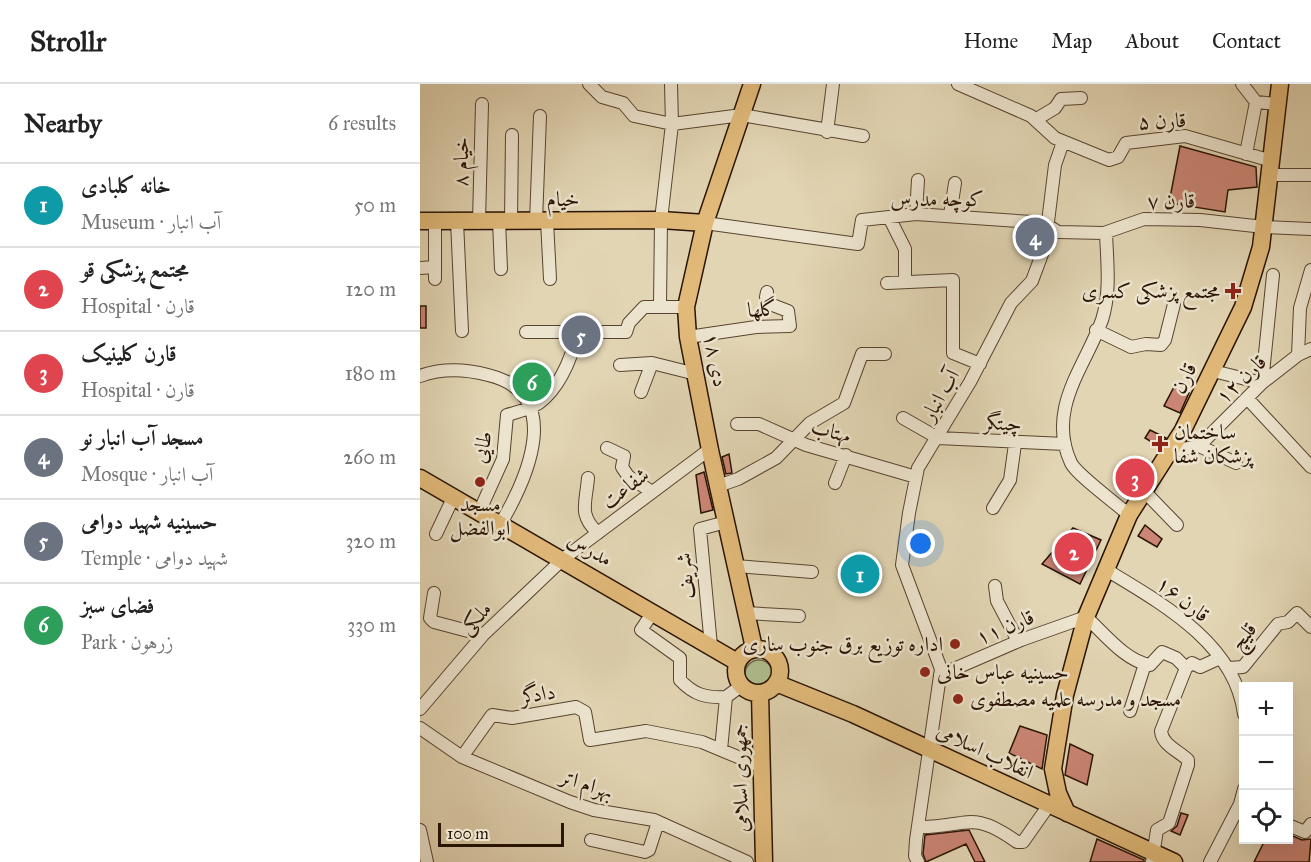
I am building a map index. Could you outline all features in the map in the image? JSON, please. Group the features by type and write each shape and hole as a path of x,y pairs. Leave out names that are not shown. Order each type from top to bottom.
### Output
{"main road":[{"name":"۱۸ دی","path":"752,84 705,223 686,307 688,337 710,448 754,648"},
{"name":"قارن","path":"1067,813 1058,793 1053,770 1065,695 1086,617 1129,515 1168,452 1213,371 1243,307 1261,248 1280,84"},
{"name":"خیام","path":"427,221 661,220 705,223"},
{"name":"مدرس","path":"420,478 480,510 737,662"},
{"path":"754,648 769,651 777,658 780,673 770,690 760,693 753,693 741,686 736,675 737,662 747,651 754,648"},
{"name":"انقلاب اسلامی","path":"776,683 853,714 1067,813 1153,857 1174,862"},
{"name":"جمهوری اسلامی","path":"760,693 764,862"}],"street":[{"path":"660,305 661,220 672,124 670,84"},
{"path":"827,132 833,84"},
{"path":"958,84 1035,120 1063,142"},
{"path":"1242,84 1256,102 1278,104"},
{"path":"590,85 602,97 619,99 634,116 672,124 742,115 827,132 864,136"},
{"path":"1035,120 1055,108 1061,99 1081,98"},
{"path":"1246,154 1256,102"},
{"name":"خیام ۸","path":"479,221 482,104"},
{"path":"540,116 542,221 550,279"},
{"path":"501,269 512,135"},
{"name":"قارن ۵","path":"1063,142 1109,160 1118,157 1126,143 1185,136 1246,154 1271,168 1311,175"},
{"name":"آب انبار","path":"940,675 941,669 902,565 906,529 918,468 938,438 980,364 1011,303 1032,281 1045,246 1055,165 1063,142"},
{"path":"916,214 918,180"},
{"path":"950,215 955,183"},
{"name":"کوچه مدرس","path":"705,223 858,244 862,220 916,214 950,215 1047,225"},
{"path":"889,217 905,249 905,281"},
{"name":"قارن ٧","path":"1047,225 1058,232 1106,233 1144,219 1200,220 1264,227 1311,229"},
{"path":"420,268 435,273 427,221"},
{"path":"457,221 462,331"},
{"path":"1106,233 1107,290 1102,320 1064,402 1065,444 1072,465 1129,515"},
{"path":"1298,355 1300,308 1311,270"},
{"path":"1213,371 1262,383 1273,275"},
{"path":"887,283 953,280 953,353 980,364"},
{"name":"گلها","path":"688,337 756,327 790,326 788,311 770,304 766,297 767,292"},
{"path":"1096,330 1131,347 1146,344 1161,345 1165,340 1174,304"},
{"path":"526,332 626,332 629,323 644,307 660,305 686,307"},
{"path":"531,407 540,402 558,381 574,351 578,332"},
{"name":"قارن ۱۲","path":"1199,446 1262,383 1298,355 1311,349"},
{"path":"718,486 738,479 776,458 810,423 844,403 862,354 885,354"},
{"path":"641,392 652,363"},
{"path":"620,365 652,363 696,374"},
{"path":"420,376 433,371 460,370 499,377 516,387 531,407 534,414 532,451 519,490 501,523"},
{"path":"1247,398 1311,467"},
{"name":"طایی","path":"480,510 503,459 507,415 531,407"},
{"path":"903,418 938,438"},
{"name":"مهتاب","path":"737,424 759,424 791,440 916,477"},
{"name":"چیتگر","path":"938,438 1015,444 1065,444"},
{"path":"993,508 1010,480 1015,444"},
{"path":"1168,452 1199,446 1236,463"},
{"path":"607,448 621,452 624,456 622,467 628,476 652,492"},
{"name":"شفاعت","path":"563,559 710,448"},
{"path":"835,483 846,455"},
{"path":"588,477 586,522 598,533"},
{"path":"1144,491 1177,525"},
{"path":"436,534 454,496"},
{"name":"شریف","path":"711,646 700,530 726,522"},
{"name":"ملکی","path":"420,709 483,635 563,559"},
{"path":"736,566 812,572"},
{"name":"قارن ۱۶","path":"1105,568 1165,606 1229,668 1239,692"},
{"path":"995,586 998,601 1018,641"},
{"path":"434,593 430,618 434,622 483,635"},
{"path":"653,612 641,630 680,658 680,680 690,691 708,698 726,697 741,686"},
{"path":"746,613 799,616"},
{"name":"قلیچ","path":"1229,668 1243,667 1278,624 1288,622 1297,613 1311,627"},
{"path":"1086,617 1131,657 1150,665 1162,652 1176,658 1186,668"},
{"name":"قارن ۱۱","path":"940,675 1018,641 1086,617"},
{"path":"1153,857 1158,830 1169,823 1188,765 1183,755 1164,742 1161,731 1186,668 1192,663 1200,667 1209,665 1220,658"},
{"path":"1130,711 1145,664"},
{"path":"918,862 915,849 940,675"},
{"path":"726,697 722,750 762,767"},
{"name":"دادگر","path":"462,757 492,715 512,718 576,707 585,712 587,735 590,740 646,731 702,742 722,750"},
{"name":"بهرام اتر","path":"420,728 462,757 578,805 658,822 747,862"},
{"path":"918,827 935,827 972,820 985,823 1017,842 1023,842 1049,805"},
{"path":"1210,862 1239,810"},
{"path":"591,840 645,852 649,850 658,822"},
{"path":"1293,827 1305,832 1311,824"},
{"path":"420,830 427,862"}],"green space":[{"path":"527,362 539,367 534,379 546,385 538,401 534,401 528,385 518,379"},
{"path":"759,660 769,664 773,674 769,684 759,688 749,684 745,674 749,664"}],"building":[{"path":"1180,146 1256,167 1257,187 1228,190 1225,212 1169,203"},
{"path":"420,306 426,306 426,328 420,328"},
{"path":"1174,387 1189,393 1180,413 1164,406"},
{"name":"ساختمان پزشکان شفا","path":"1150,430 1166,438 1160,447 1145,438"},
{"path":"729,454 732,473 726,474 722,457"},
{"path":"1132,462 1146,469 1131,492 1120,484"},
{"path":"704,472 713,510 701,513 696,475"},
{"path":"1145,525 1162,539 1157,547 1138,536"},
{"path":"1073,528 1101,540 1080,584 1042,564"},
{"path":"1020,726 1047,735 1042,769 1009,753"},
{"path":"1070,744 1093,755 1087,785 1065,775"},
{"path":"1181,813 1188,815 1180,835 1171,831 1177,826"},
{"path":"969,830 985,862 975,862 966,844 926,862 923,854 925,835"},
{"path":"1293,836 1302,840 1311,839 1309,862 1254,862 1263,844 1293,844"},
{"path":"1097,839 1144,860 1144,862 1090,862"}],"place":[{"name":"مسجد آب انبار نو","path":"1035,237"},
{"name":"مجتمع پزشکی کسری","path":"1233,291"},
{"name":"حسینیه شهید دوامی","path":"581,335"},
{"name":"فضای سبز","path":"532,382"},
{"name":"ساختمان پزشکان شفا","path":"1160,444"},
{"name":"قارن کلینیک","path":"1135,478"},
{"name":"مسجد ابوالفضل","path":"480,482"},
{"name":"مجتمع پزشکی قو","path":"1074,552"},
{"name":"خانه کلبادی","path":"860,574"},
{"name":"اداره توزیع برق جنوب ساری","path":"955,644"},
{"name":"حسینیه عباس خانی","path":"925,672"},
{"name":"مسجد و مدرسه علمیه مصطفوی","path":"958,699"}]}
